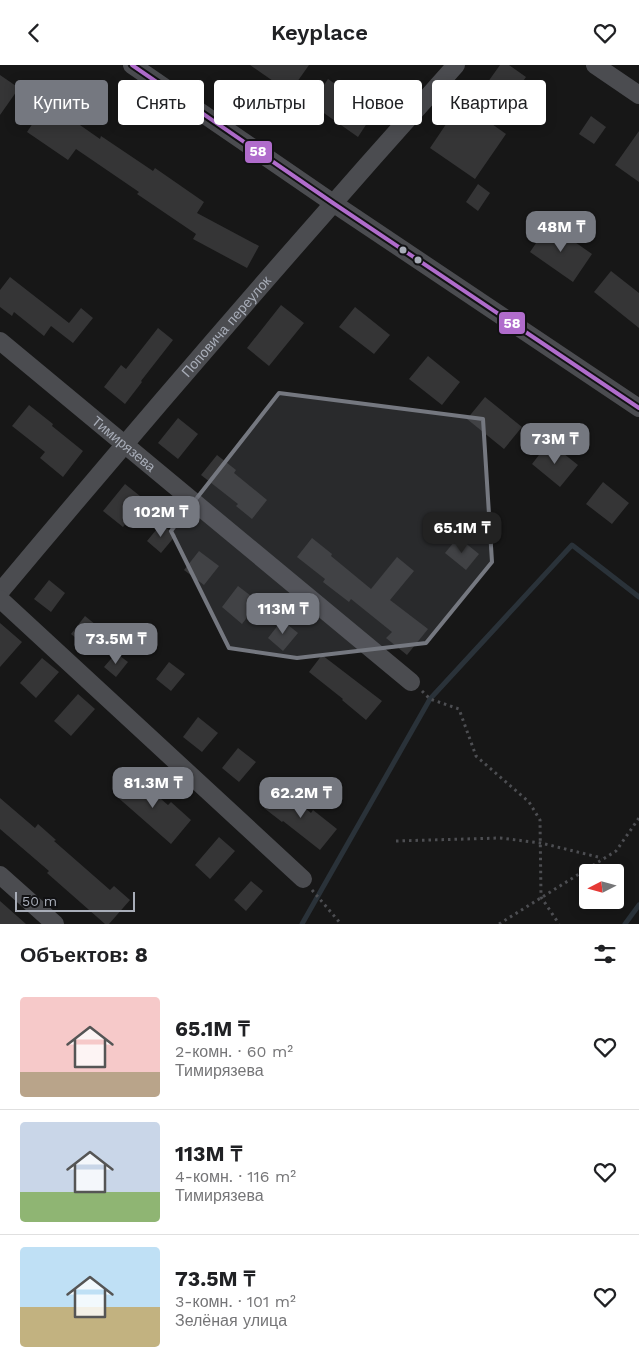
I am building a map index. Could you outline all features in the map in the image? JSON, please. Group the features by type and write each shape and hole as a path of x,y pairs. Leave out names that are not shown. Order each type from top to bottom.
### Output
{"street":[{"path":"132,65 333,203 639,408"},
{"name":"Поповича переулок","path":"0,592 124,444 333,203 456,65"},
{"path":"595,65 639,95"},
{"name":"Тимирязева","path":"0,341 411,682"},
{"path":"0,599 303,879"},
{"path":"0,875 55,924"}],"path":[{"path":"411,682 430,699 459,709 476,756 529,802 540,820 541,897 559,924"},
{"path":"498,924 616,851 639,818"},
{"path":"396,841 500,839 541,843 602,858"},
{"path":"303,879 341,924"}],"highlighted area":[{"path":"279,393 483,419 492,562 426,643 297,658 229,648 171,531"}],"building":[{"path":"250,65 309,65 298,80 272,80"},
{"path":"500,65 509,65 526,77 524,80 489,80"},
{"path":"0,75 15,85 15,94 0,115"},
{"path":"328,79 334,83 334,120 324,113 324,85"},
{"path":"591,116 606,127 594,144 579,134"},
{"path":"32,125 80,125 100,139 101,136 153,171 155,168 204,202 197,213 259,246 247,268 193,239 196,234 76,149 68,160 27,132"},
{"path":"341,125 366,125 358,137"},
{"path":"446,125 493,125 506,134 475,179 430,148"},
{"path":"639,131 639,182 615,165"},
{"path":"478,184 490,193 478,211 466,202"},
{"path":"549,224 592,254 573,282 530,252"},
{"path":"611,271 639,293 639,328 594,292"},
{"path":"10,277 69,323 81,308 93,318 73,343 51,326 44,336 14,312 12,316 0,307 0,290"},
{"path":"281,305 304,323 269,366 247,348"},
{"path":"355,307 390,335 374,354 339,327"},
{"path":"158,328 173,340 125,404 104,387 121,365 126,369"},
{"path":"428,356 460,382 442,405 409,379"},
{"path":"485,397 522,427 504,449 467,419"},
{"path":"29,405 83,451 63,477 40,458 45,452 12,426"},
{"path":"178,418 198,434 178,459 158,443"},
{"path":"549,442 578,465 560,487 532,464"},
{"path":"217,455 236,470 234,473 267,500 252,519 236,506 238,504 201,475"},
{"path":"603,482 629,503 612,524 586,504"},
{"path":"125,484 145,500 123,527 103,511"},
{"path":"161,524 176,535 161,553 147,541"},
{"path":"458,537 479,554 466,570 445,553"},
{"path":"312,538 371,589 397,557 414,571 390,600 428,629 407,655 386,638 392,632 351,599 349,602 323,582 325,579 297,557"},
{"path":"199,551 219,566 204,585 184,570"},
{"path":"49,580 65,593 51,612 34,599"},
{"path":"238,586 259,602 242,624 222,607"},
{"path":"85,616 101,629 87,647 71,634"},
{"path":"282,620 298,633 283,651 268,638"},
{"path":"0,623 22,642 0,667"},
{"path":"116,653 128,662 116,677 104,667"},
{"path":"322,655 382,701 366,720 309,672"},
{"path":"42,658 59,672 36,698 20,683"},
{"path":"169,662 185,674 171,691 156,679"},
{"path":"78,694 95,709 71,736 54,721"},
{"path":"198,717 218,733 202,752 183,737"},
{"path":"238,748 256,762 239,782 222,768"},
{"path":"133,775 168,805 171,802 191,820 171,844 115,795"},
{"path":"280,787 311,813 313,810 337,829 320,850 264,808"},
{"path":"0,798 35,828 38,824 56,840 54,841 110,890 114,886 130,900 109,924 105,924 47,873 49,871 0,829"},
{"path":"219,837 235,851 210,879 195,865"},
{"path":"251,881 263,891 246,911 234,900"},
{"path":"0,901 26,924 0,924"}],"waterway":[{"path":"302,924 430,699 572,545 639,597"},
{"path":"625,924 639,905"}],"transit line":[{"name":"58","path":"132,65 333,203 639,408"}]}
